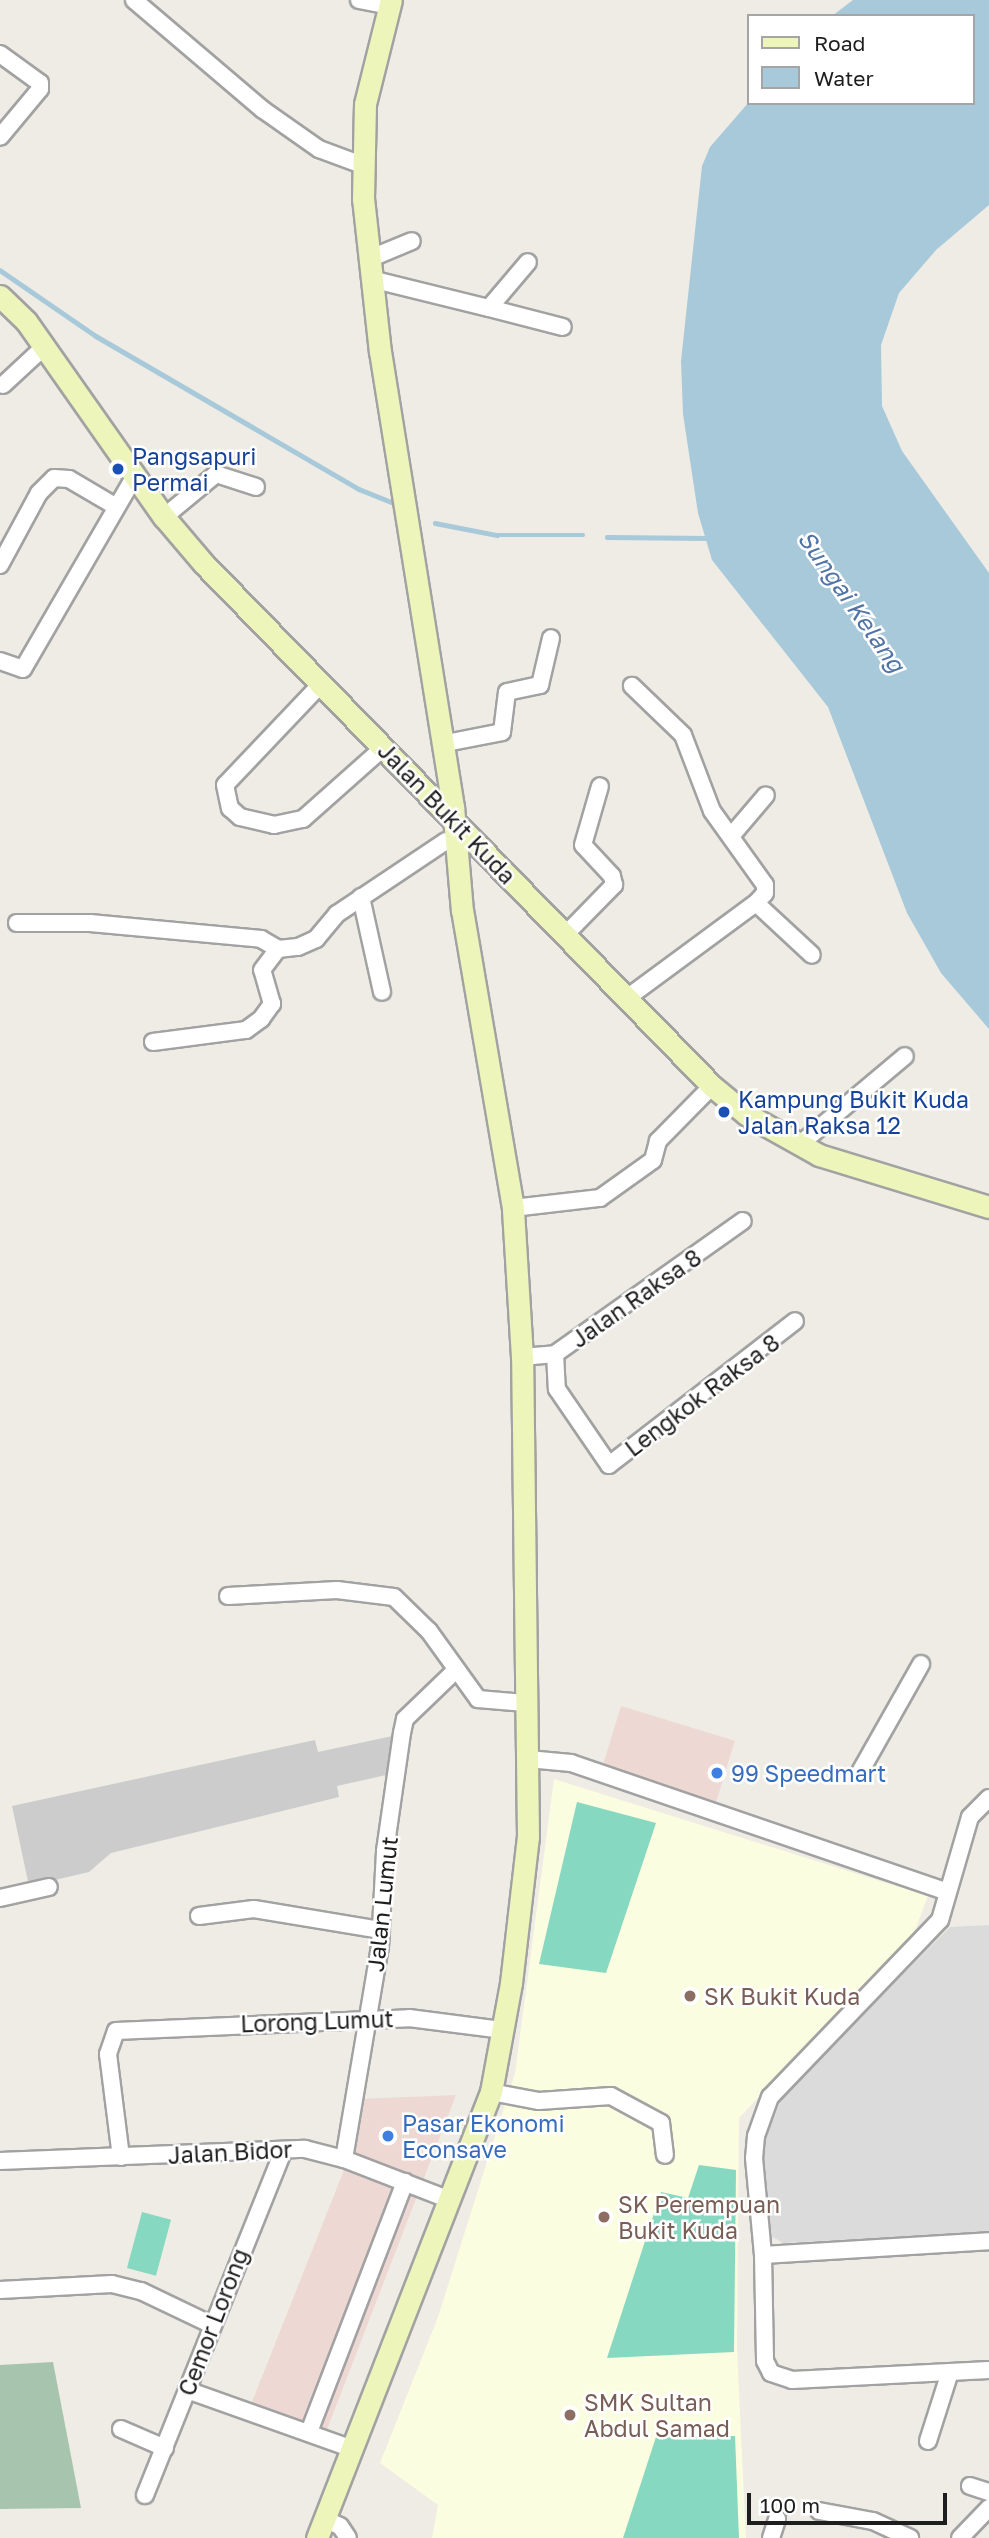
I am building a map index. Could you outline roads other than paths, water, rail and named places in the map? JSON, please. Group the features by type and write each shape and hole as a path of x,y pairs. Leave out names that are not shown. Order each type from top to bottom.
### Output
{"street":[{"path":"134,0 262,109 319,149 362,165"},
{"path":"359,0 390,3 365,104 362,165 380,352 460,881 461,905"},
{"path":"0,54 40,83 0,137"},
{"path":"371,258 412,241"},
{"path":"489,309 528,262"},
{"path":"375,280 564,327"},
{"name":"Jalan Bukit Kuda","path":"0,296 44,347 164,517 321,684 712,1086 746,1114 799,1145 989,1207"},
{"path":"3,385 44,347"},
{"path":"164,517 216,474 256,487"},
{"path":"0,661 23,669 135,477"},
{"path":"0,565 39,493 54,478 69,479 116,506"},
{"path":"440,745 502,732 508,692 540,685 551,638"},
{"path":"321,684 225,785 230,808 240,817 274,825 303,819 384,747"},
{"path":"627,998 756,903 765,893 765,885 732,835 712,811 683,735 632,686"},
{"path":"403,766 422,777 430,774 440,745"},
{"path":"566,934 614,885 612,876 583,845 600,786"},
{"path":"732,835 765,795"},
{"path":"348,2538 340,2526 320,2528 491,2092 503,2030 528,1837 522,1357 513,1208 461,905 446,841 448,813"},
{"path":"153,1042 246,1030 261,1019 272,1003 262,970 265,961 278,949 316,939 337,914 446,841"},
{"path":"460,881 468,854 486,854"},
{"path":"361,897 382,992"},
{"path":"756,903 811,955"},
{"path":"17,923 90,923 248,938 278,949"},
{"path":"799,1145 905,1056"},
{"path":"513,1208 600,1198 653,1160 658,1141 712,1086"},
{"name":"Jalan Raksa 8","path":"522,1357 555,1354 743,1221"},
{"name":"Lengkok Raksa 8","path":"555,1354 557,1389 609,1465 795,1321"},
{"path":"228,1596 337,1590 394,1597 429,1631 478,1699 525,1703"},
{"path":"860,1772 920,1664"},
{"name":"Jalan Lumut","path":"344,2159 382,1930 385,1850 405,1719 456,1670"},
{"path":"528,1759 571,1763 947,1892"},
{"path":"989,1798 970,1816 940,1920 770,2097 756,2136 754,2158 763,2255 765,2361 771,2373 792,2380 989,2370"},
{"path":"0,1898 50,1887"},
{"path":"199,1916 254,1909 382,1930"},
{"name":"Lorong Lumut","path":"121,2157 108,2054 116,2031 130,2028 368,2020 431,2020 503,2030"},
{"path":"491,2092 539,2101 611,2096 661,2123 665,2155"},
{"name":"Jalan Bidor","path":"0,2161 305,2149 344,2159 450,2200"},
{"name":"Cemor Lorong","path":"145,2495 283,2151"},
{"path":"309,2432 405,2182"},
{"path":"763,2255 989,2241"},
{"path":"0,2290 112,2284 141,2291 212,2325"},
{"path":"928,2441 950,2372"},
{"path":"187,2390 351,2448"},
{"path":"121,2429 165,2448"},
{"path":"970,2486 989,2492"},
{"path":"960,2538 989,2508"},
{"path":"819,2511 873,2521 910,2538"},
{"path":"771,2538 776,2519"}],"water":[{"name":"Sungai Kelang","path":"853,0 989,0 989,205 936,250 899,293 881,345 882,406 902,451 989,573 989,1029 941,973 907,913 828,707 712,560 698,513 683,414 681,361 702,166 710,147 748,103 975,105 975,14 835,14"}],"waterway":[{"path":"0,270 96,336 359,489 393,503"},
{"path":"435,523 497,535 583,535"},
{"path":"607,537 707,538"}],"place":[{"name":"Pangsapuri Permai","path":"118,469"},
{"name":"Kampung Bukit Kuda Jalan Raksa 12","path":"724,1112"},
{"name":"99 Speedmart","path":"717,1773"},
{"name":"SK Bukit Kuda","path":"690,1996"},
{"name":"Pasar Ekonomi Econsave","path":"388,2136"},
{"name":"SK Perempuan Bukit Kuda","path":"604,2217"},
{"name":"SMK Sultan Abdul Samad","path":"570,2415"}]}
